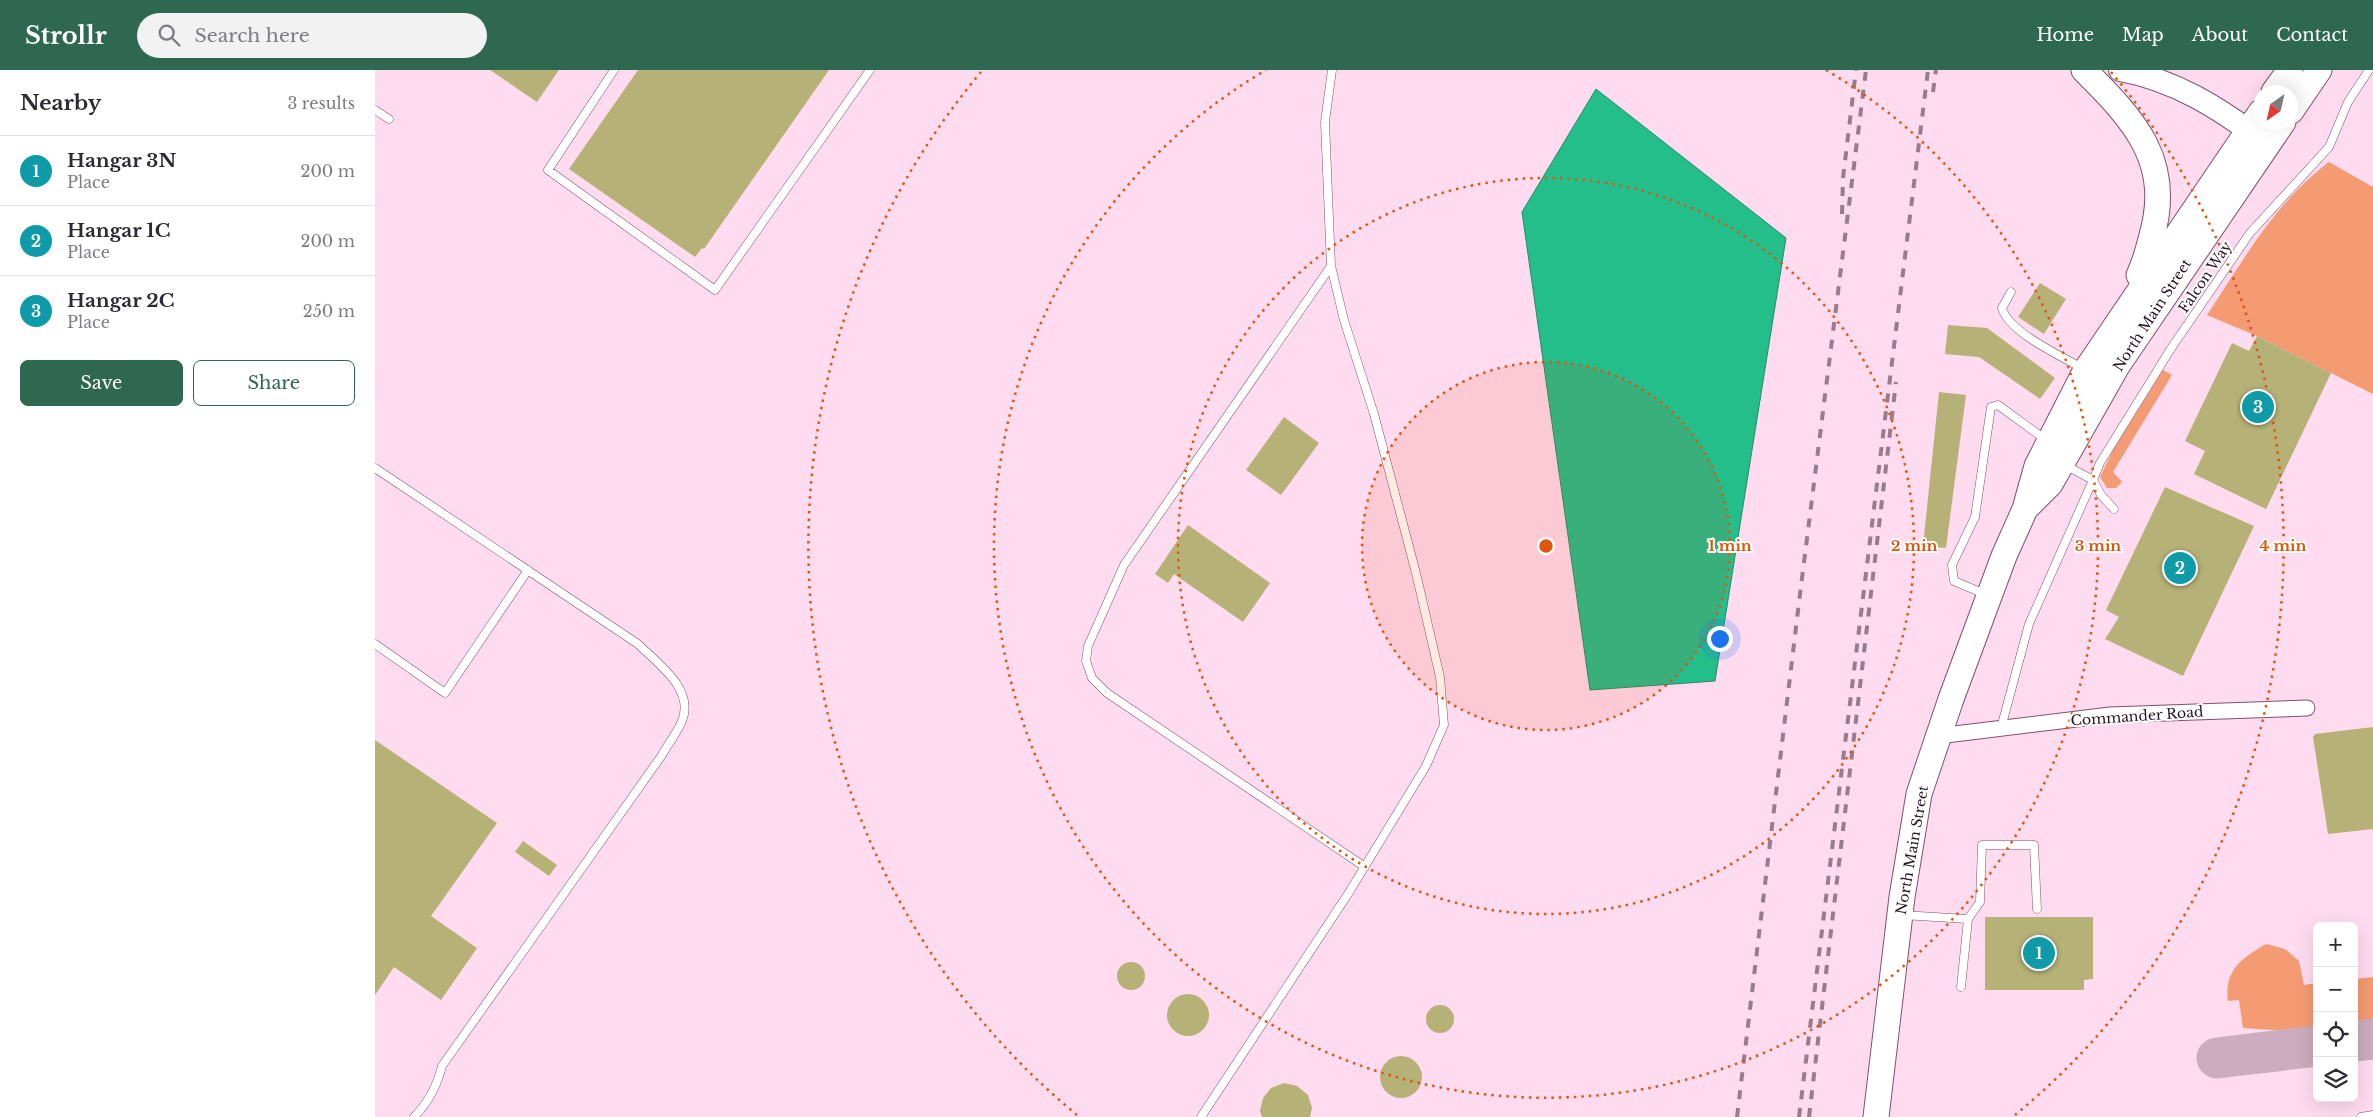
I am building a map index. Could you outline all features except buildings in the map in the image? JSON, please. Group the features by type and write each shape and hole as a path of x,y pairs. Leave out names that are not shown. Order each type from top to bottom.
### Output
{"main road":[{"path":"2084,70 2115,100 2132,122 2155,165 2159,184 2155,227 2143,268 2086,370"},
{"path":"2120,70 2171,84 2222,110 2253,121"},
{"path":"2279,85 2290,70"},
{"path":"2298,101 2319,70"},
{"name":"North Main Street","path":"2056,453 2086,370 2253,122"},
{"path":"2259,130 2268,144"},
{"name":"North Main Street","path":"1876,1117 1900,915 1919,794 1989,596 2025,509 2037,466 2056,453 2278,130"}],"street":[{"name":"Commander Road","path":"1938,736 2110,715 2307,708"}],"lane":[{"path":"614,70 548,170 715,290 870,70"},
{"path":"1201,1117 1365,867 1426,766 1444,725 1444,704 1416,573 1374,414 1344,320 1331,266 1325,122 1332,70"},
{"name":"Falcon Way","path":"2001,728 2029,624 2100,463 2131,411 2250,233 2329,147 2348,102 2369,70"},
{"path":"375,110 389,119"},
{"path":"1331,266 1124,564 1088,646 1086,662 1092,678 1107,693 1365,867"},
{"path":"2011,292 2002,308 2004,317 2016,328 2058,355 2086,370"},
{"path":"1989,596 1954,581 1952,565 1975,517 1991,407 1998,404 2056,453 2093,480 2101,495 2114,508"},
{"path":"375,468 638,644 670,676 682,693 686,706 682,721 662,755 442,1066 437,1086 423,1108 414,1117"},
{"path":"375,644 445,693 527,570"},
{"path":"1961,987 1968,919 1980,902 1982,845 2034,844 2037,909"},
{"path":"1900,915 1968,919"},
{"path":"2361,1117 2373,1115"}],"shaded area":[{"path":"1596,89 1786,238 1715,681 1590,690 1522,212"},
{"path":"2329,162 2373,187 2373,394 2257,336 2207,315 2247,253 2277,213 2310,178"},
{"path":"2163,370 2172,375 2113,472 2122,482 2116,488 2107,488 2100,477 2113,450"},
{"path":"2266,944 2285,949 2299,961 2304,985 2313,984 2313,1031 2303,1032 2243,1028 2239,1000 2228,1001 2227,990 2236,966 2249,954"},
{"path":"2373,977 2373,1024 2358,1026 2358,979"}],"taxiway":[{"path":"2358,1041 2373,1039"},
{"path":"2217,1058 2313,1046"}],"railway":[{"path":"1842,214 1843,178 1856,70"},
{"path":"1737,1117 1866,70"},
{"path":"1799,1117 1928,70"},
{"path":"1933,92 1936,70"},
{"path":"1809,1117 1896,382"}],"place":[{"name":"Hangar 2C","path":"2258,407"},
{"name":"Hangar 1C","path":"2180,568"},
{"name":"Hangar 3N","path":"2039,953"}]}
